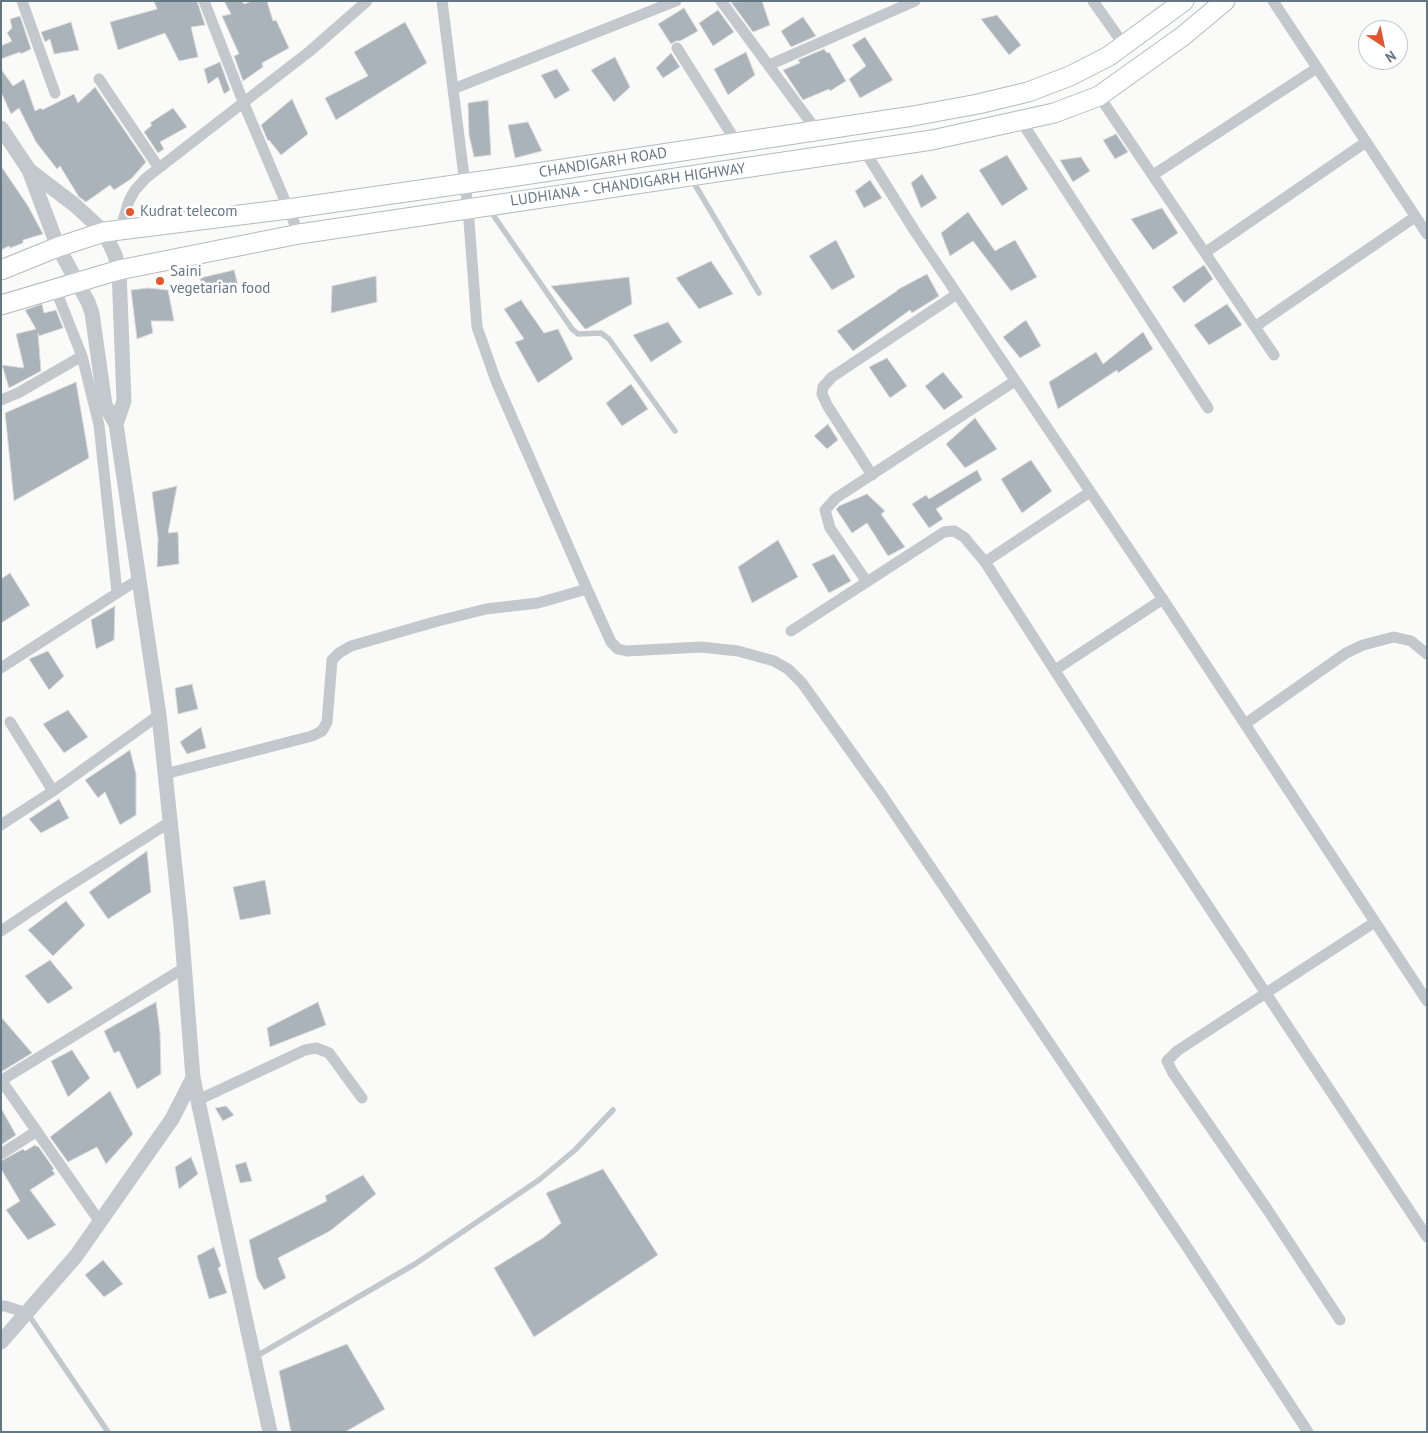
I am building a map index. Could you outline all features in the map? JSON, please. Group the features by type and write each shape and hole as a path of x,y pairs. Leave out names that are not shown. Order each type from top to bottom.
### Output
{"main road":[{"name":"CHANDIGARH ROAD","path":"1,270 58,247 112,231 288,209 960,108 1028,92 1070,76 1110,56 1184,1"},
{"name":"LUDHIANA - CHANDIGARH HIGHWAY","path":"1,305 119,270 299,234 932,140 1054,113 1099,96 1183,36 1225,1"}],"street":[{"path":"22,1 55,93"},
{"path":"204,1 244,104 299,234"},
{"path":"116,424 124,401 119,270 112,231 135,190 146,178 244,104 368,1"},
{"path":"442,1 465,183 477,207 477,327 496,381 611,642 618,649 627,651 701,647 738,651 774,661 788,669 802,683 882,795 1183,1241 1308,1432"},
{"path":"453,89 656,5 676,1"},
{"path":"721,1 817,131"},
{"path":"769,66 915,1"},
{"path":"1093,1 1124,45"},
{"path":"1273,1 1427,234"},
{"path":"677,48 737,143"},
{"path":"1153,175 1317,68"},
{"path":"99,79 159,168"},
{"path":"1099,96 1274,355"},
{"path":"1021,121 1208,408"},
{"path":"1,128 29,170 58,247 78,282 92,313 105,405 116,424 159,715 193,1078 270,1432"},
{"path":"1206,252 1366,142"},
{"path":"864,150 916,233 1163,600 1427,1001"},
{"path":"29,170 112,231"},
{"path":"1256,326 1416,217"},
{"path":"55,288 82,356 99,425 117,592"},
{"path":"872,475 827,405 822,394 823,387 832,377 957,294"},
{"path":"1,400 18,393 82,356"},
{"path":"866,582 830,528 825,510 836,498 1015,381"},
{"path":"985,562 1090,492"},
{"path":"791,631 944,532 954,531 964,537 985,562 1427,1237"},
{"path":"1,668 139,579"},
{"path":"165,774 312,736 322,731 327,722 332,660 338,653 351,646 486,609 538,603 587,589"},
{"path":"1056,670 1163,600"},
{"path":"1245,724 1346,653 1363,645 1394,637 1412,641 1427,654"},
{"path":"1,825 53,791 159,715"},
{"path":"10,722 53,791"},
{"path":"1,931 170,822"},
{"path":"1340,1320 1267,1208 1173,1073 1168,1061 1177,1051 1375,922"},
{"path":"100,1222 2,1080 184,968"},
{"path":"198,1100 305,1050 316,1048 329,1053 362,1098"},
{"path":"1,1342 76,1256 172,1119 193,1078"},
{"path":"1,1154 37,1131"},
{"path":"1,1306 27,1313"}],"lane":[{"path":"689,176 759,292"},
{"path":"477,207 572,329 578,334 601,333 609,339 675,431"},
{"path":"253,1358 415,1264 540,1180 575,1150 613,1110"},
{"path":"27,1313 108,1432"}],"building":[{"path":"154,1 197,1 205,25 191,27 198,57 179,61 165,33 118,50 110,22 157,9"},
{"path":"224,1 242,1 244,4 252,1 267,1 273,21 276,20 289,48 262,63 263,67 243,81 234,56 239,54 222,16 231,14"},
{"path":"762,1 770,25 753,32 731,2"},
{"path":"684,8 698,31 671,44 658,24"},
{"path":"718,10 734,32 713,46 699,23"},
{"path":"997,15 1021,45 1009,55 981,19"},
{"path":"20,16 31,49 21,54 20,52 1,59 1,46 12,41 7,33 12,28 10,19"},
{"path":"803,17 816,36 791,47 781,31"},
{"path":"71,22 79,50 54,54 50,39 45,42 41,32"},
{"path":"405,22 427,63 336,120 325,98 368,76 354,52"},
{"path":"865,37 893,80 860,98 849,79 866,66 852,45"},
{"path":"824,49 827,53 829,52 846,81 830,91 829,89 803,100 783,70 800,63 798,60"},
{"path":"746,52 755,75 728,95 714,69"},
{"path":"671,53 680,67 663,78 656,68"},
{"path":"615,57 630,87 614,102 591,70"},
{"path":"220,62 230,90 224,94 218,77 208,84 204,69"},
{"path":"1,69 13,86 24,79 35,111 41,108 42,110 74,94 78,103 95,87 146,162 131,179 114,190 110,185 86,202 79,197 60,166 57,169 36,142 19,108 11,114 1,92"},
{"path":"557,69 570,90 555,99 541,75"},
{"path":"292,99 308,134 281,155 268,141 261,125"},
{"path":"488,100 491,155 474,157 469,135 468,103"},
{"path":"173,108 187,127 160,142 164,149 158,153 144,132 152,125 150,123"},
{"path":"528,122 542,151 515,158 508,125"},
{"path":"1116,134 1128,152 1115,159 1103,140"},
{"path":"1007,155 1028,189 1002,206 979,170"},
{"path":"1081,157 1090,171 1073,182 1060,160"},
{"path":"1,166 28,206 43,234 23,240 23,243 1,250"},
{"path":"922,174 937,198 921,208 911,183"},
{"path":"870,180 882,198 864,208 855,191"},
{"path":"1162,208 1178,233 1153,250 1131,219"},
{"path":"968,212 995,251 1015,240 1037,277 1011,291 973,241 950,256 941,233"},
{"path":"836,240 855,277 832,290 809,256"},
{"path":"711,261 733,294 699,309 676,278"},
{"path":"1204,265 1213,279 1184,303 1172,287"},
{"path":"234,270 238,285 202,294 200,278"},
{"path":"927,274 939,296 912,313 910,310 853,351 837,331 897,290"},
{"path":"376,276 377,302 331,313 332,286"},
{"path":"629,277 632,304 586,329 551,286"},
{"path":"148,288 168,290 174,321 151,321 153,333 137,339 131,290"},
{"path":"521,300 544,333 558,329 573,359 538,383 515,342 524,339 504,309"},
{"path":"42,304 44,313 56,310 63,328 39,336 38,333 41,371 9,388 2,365 24,368 16,334 36,329 25,310"},
{"path":"1227,304 1242,325 1209,345 1194,325"},
{"path":"1026,320 1041,346 1020,358 1003,337"},
{"path":"668,322 682,342 651,362 633,335"},
{"path":"1143,332 1153,349 1118,373 1117,370 1058,409 1049,382 1096,352 1103,364"},
{"path":"887,358 907,386 890,398 869,367"},
{"path":"943,372 963,397 944,410 925,386"},
{"path":"76,382 89,458 14,501 5,413"},
{"path":"631,384 648,409 622,426 606,403"},
{"path":"975,418 997,449 965,468 946,444"},
{"path":"828,424 838,440 827,449 814,436"},
{"path":"1031,460 1052,491 1022,513 1001,479"},
{"path":"977,470 982,480 936,509 943,519 929,528 912,504 926,495 929,499"},
{"path":"177,486 168,533 178,532 179,564 157,567 158,539 152,492"},
{"path":"867,494 885,511 881,514 905,547 888,556 867,523 852,533 836,509"},
{"path":"778,540 798,577 752,603 738,567"},
{"path":"834,554 851,581 829,593 812,564"},
{"path":"10,573 30,605 1,623 1,579"},
{"path":"115,606 114,640 96,649 91,620"},
{"path":"48,651 64,676 49,690 29,659"},
{"path":"192,684 198,709 178,714 175,688"},
{"path":"68,710 88,737 64,753 43,724"},
{"path":"201,727 206,748 187,754 180,742"},
{"path":"130,750 136,774 136,815 120,825 105,792 98,798 85,780"},
{"path":"59,799 69,818 41,833 29,819"},
{"path":"147,851 151,892 108,919 89,892"},
{"path":"265,880 271,914 240,920 233,887"},
{"path":"66,901 85,925 53,956 28,930"},
{"path":"50,960 73,988 48,1004 25,976"},
{"path":"156,1002 160,1032 161,1074 137,1089 119,1051 114,1053 104,1031"},
{"path":"318,1002 326,1025 270,1047 267,1028"},
{"path":"1,1017 32,1053 1,1072"},
{"path":"72,1050 90,1078 68,1097 51,1061"},
{"path":"110,1091 133,1134 106,1164 97,1147 68,1162 50,1137"},
{"path":"226,1106 234,1115 223,1121 215,1108"},
{"path":"1,1108 16,1135 1,1145"},
{"path":"35,1145 38,1146 54,1169 52,1170 55,1174 30,1190 56,1225 28,1240 6,1210 20,1201 1,1169 1,1161"},
{"path":"191,1157 198,1174 179,1189 175,1167"},
{"path":"246,1162 252,1181 240,1183 235,1165"},
{"path":"603,1169 658,1255 534,1337 494,1268 543,1238 561,1223 546,1193"},
{"path":"363,1175 376,1194 330,1231 278,1258 286,1278 264,1290 257,1278 249,1240 327,1201 325,1196"},
{"path":"214,1247 221,1266 218,1268 227,1293 209,1299 197,1256"},
{"path":"103,1260 123,1284 104,1297 85,1275"},
{"path":"347,1344 385,1409 345,1432 291,1432 279,1371"}],"place":[{"name":"Kudrat telecom","path":"130,212"},
{"name":"Saini vegetarian food","path":"160,281"}]}
